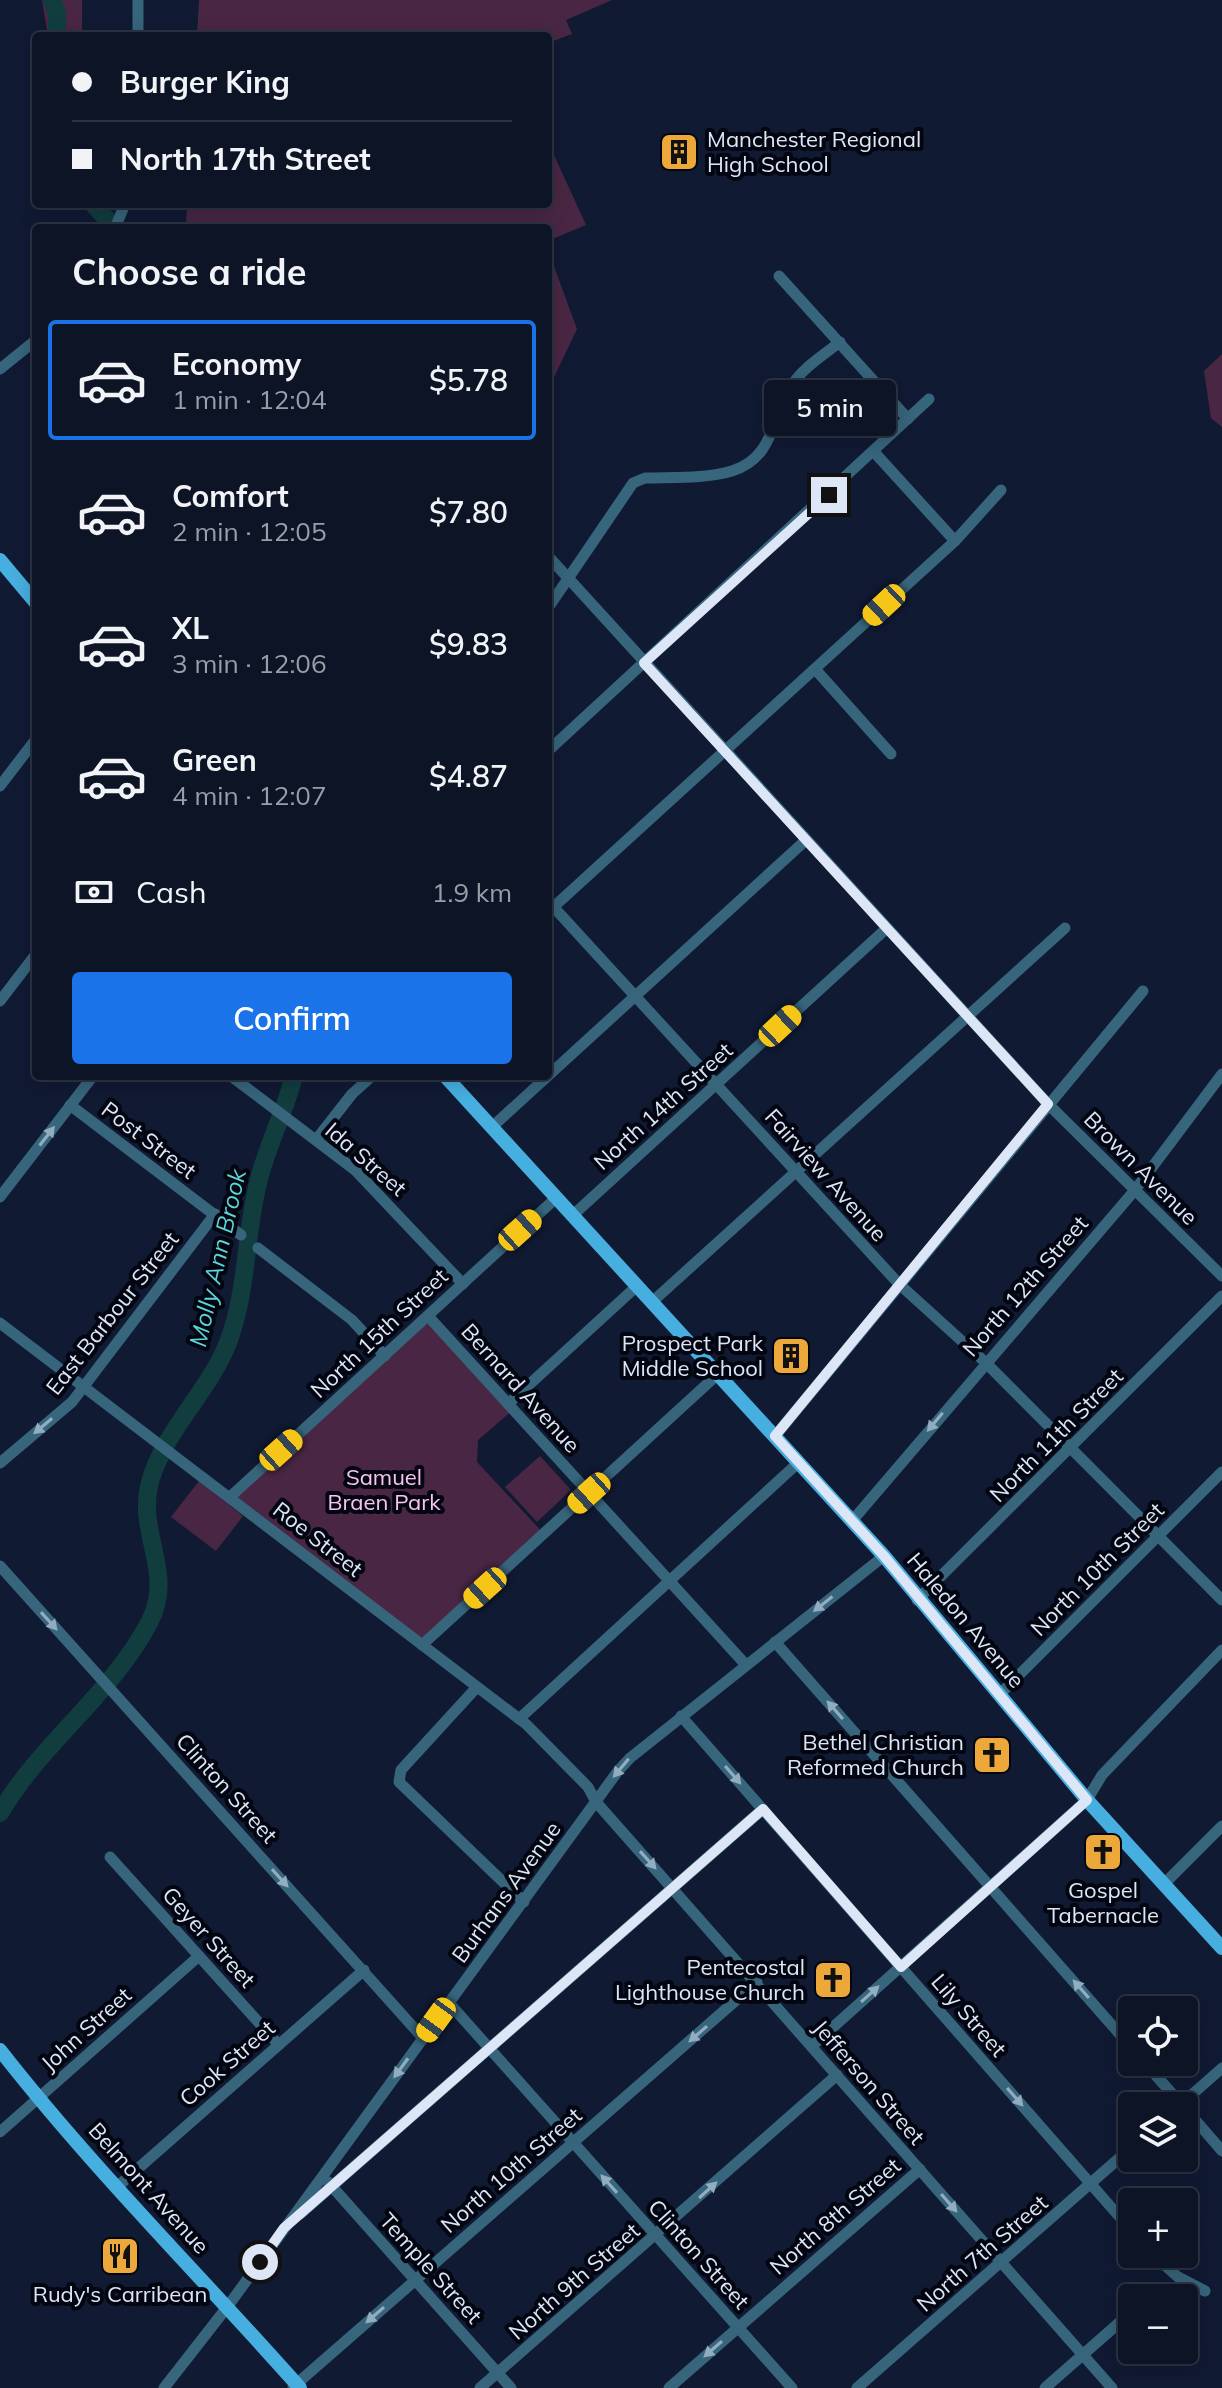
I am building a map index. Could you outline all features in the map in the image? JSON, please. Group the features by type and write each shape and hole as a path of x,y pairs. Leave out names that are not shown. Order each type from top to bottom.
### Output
{"main road":[{"path":"0,560 32,598"},
{"name":"Haledon Avenue","path":"449,1080 884,1556 917,1600 1087,1800 1222,1948"},
{"name":"Belmont Avenue","path":"0,2050 157,2234 228,2306 296,2387"}],"street":[{"path":"138,0 138,32"},
{"path":"779,276 908,419"},
{"path":"552,602 639,480 733,471 760,454 767,446 791,387 806,369 840,342"},
{"path":"0,369 32,346"},
{"path":"552,747 875,453 929,399"},
{"path":"875,453 955,541"},
{"path":"552,905 955,541 1001,490"},
{"name":"Brown Avenue","path":"552,561 1048,1104 1222,1276"},
{"path":"815,669 891,754"},
{"path":"0,786 32,744"},
{"path":"552,1072 806,840"},
{"name":"Fairview Avenue","path":"552,909 636,996 899,1284 985,1362 1070,1451 1222,1600"},
{"name":"North 14th Street","path":"572,1216 887,928"},
{"path":"652,1302 1065,928"},
{"path":"0,1001 32,959"},
{"path":"775,1436 1143,991"},
{"name":"North 12th Street","path":"852,1521 1135,1190 1222,1074"},
{"path":"0,1197 90,1080"},
{"name":"Ida Street","path":"236,1080 369,1183 463,1284"},
{"path":"316,1140 352,1094 368,1080"},
{"path":"492,1127 544,1080"},
{"name":"Post Street","path":"70,1105 241,1235"},
{"name":"North 15th Street","path":"230,1497 556,1198"},
{"name":"East Barbour Street","path":"0,1463 72,1402 215,1214"},
{"path":"258,1248 352,1320 385,1356"},
{"path":"508,1404 637,1286"},
{"name":"North 11th Street","path":"917,1600 1070,1451 1222,1296"},
{"name":"Bernard Avenue","path":"428,1316 746,1665"},
{"name":"Roe Street","path":"0,1323 519,1719 588,1787 596,1802"},
{"path":"422,1645 718,1374"},
{"path":"519,1719 799,1462"},
{"name":"North 10th Street","path":"1000,1694 1222,1472"},
{"name":"Burhans Avenue","path":"164,2388 228,2306 630,1758 884,1556"},
{"name":"Clinton Street","path":"0,1566 423,2038"},
{"path":"775,1642 1118,2032"},
{"path":"812,2046 1087,1800 1102,1775 1222,1650"},
{"path":"477,1687 401,1770 399,1782 524,1902"},
{"name":"Lily Street","path":"681,1716 1118,2215"},
{"name":"Jefferson Street","path":"596,1802 1112,2388"},
{"path":"284,2228 763,1809"},
{"path":"1164,1884 1222,1826"},
{"name":"Geyer Street","path":"110,1857 279,2045"},
{"name":"John Street","path":"0,2132 199,1956"},
{"name":"Cook Street","path":"117,2187 364,1970"},
{"name":"North 10th Street","path":"296,2387 757,1982"},
{"name":"Clinton Street","path":"449,2003 792,2388"},
{"path":"1197,2092 1222,2068"},
{"name":"North 9th Street","path":"480,2388 837,2075"},
{"path":"1156,2076 1170,2092"},
{"path":"1198,2124 1222,2151"},
{"name":"North 7th Street","path":"857,2388 1118,2159"},
{"name":"North 8th Street","path":"669,2388 920,2169"},
{"name":"Temple Street","path":"322,2175 511,2388"},
{"path":"1168,2268 1205,2291"},
{"path":"1045,2388 1118,2324"}],"green space":[{"path":"42,0 82,0 82,32 47,32"},
{"path":"199,0 612,0 566,20 572,34 552,42 552,32 197,32"},
{"path":"552,151 586,225 552,239 552,224 186,224 187,208 552,208"},
{"path":"552,261 577,329 552,382"},
{"path":"1222,354 1222,427 1211,418 1204,371"},
{"name":"Samuel Braen Park","path":"429,1315 513,1410 478,1440 477,1462 545,1535 424,1647 230,1496"},
{"path":"540,1456 571,1490 537,1522 505,1487"},
{"path":"199,1481 243,1516 216,1551 171,1517"}],"waterway":[{"name":"Molly Ann Brook","path":"52,0 57,13 57,32"},
{"name":"Molly Ann Brook","path":"97,208 111,224"},
{"name":"Molly Ann Brook","path":"0,1813 35,1764 115,1674 149,1623 159,1587 148,1519 150,1482 166,1445 211,1376 229,1340 240,1300 259,1179 293,1080"}],"place":[{"name":"Manchester Regional High School","path":"679,152"},
{"name":"Prospect Park Middle School","path":"791,1356"},
{"name":"Bethel Christian Reformed Church","path":"992,1755"},
{"name":"Gospel Tabernacle","path":"1103,1852"},
{"name":"Pentecostal Lighthouse Church","path":"833,1980"},
{"name":"Rudy's Carribean","path":"120,2256"}],"route":[{"path":"260,2262 284,2228 763,1809 901,1967 1087,1800 917,1600 884,1556 775,1436 1048,1104 644,663 829,495"}]}
